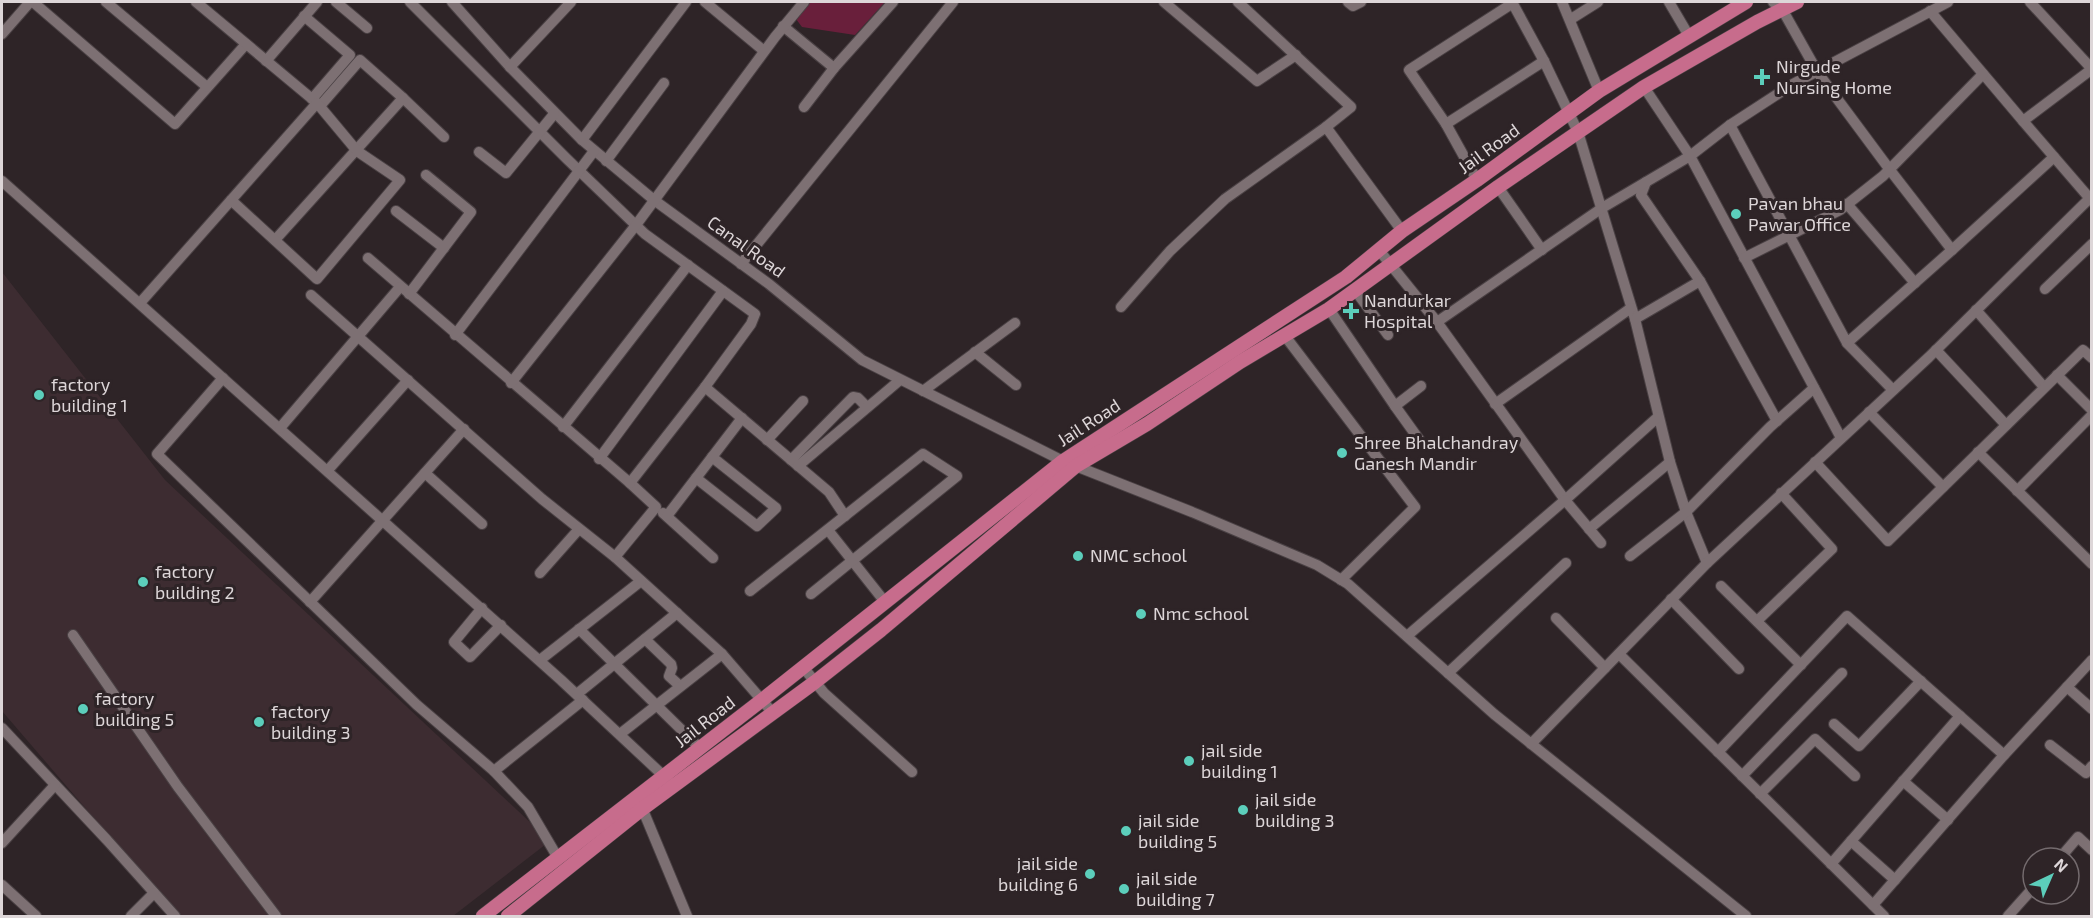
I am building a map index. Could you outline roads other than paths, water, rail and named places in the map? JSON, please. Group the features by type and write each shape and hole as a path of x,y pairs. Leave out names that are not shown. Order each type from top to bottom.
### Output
{"main road":[{"name":"Jail Road","path":"488,915 558,858 669,781 700,748 885,602 1069,463 1346,277 1402,231 1478,180 1599,91 1746,2"},
{"path":"669,781 815,682 880,630 1069,463 1147,424 1240,362 1329,309 1498,187 1644,87 1777,5 1797,2"},
{"path":"508,916 640,803"}],"street":[{"path":"106,2 207,87"},
{"path":"196,2 316,103 357,151 400,180 317,279 231,200"},
{"path":"266,61 317,2"},
{"path":"336,2 367,28"},
{"path":"410,2 636,225 755,314 751,324 705,387 630,483"},
{"name":"Canal Road","path":"452,2 554,114 606,162 654,201 769,284 862,360 1069,463 1213,520 1317,566 1341,580 1531,744 1746,916"},
{"path":"510,68 571,2"},
{"path":"582,140 686,2"},
{"path":"705,2 764,51"},
{"path":"511,383 636,225 764,51 804,2"},
{"path":"804,106 834,68 893,2"},
{"path":"741,264 953,2"},
{"path":"1164,2 1257,81 1296,55"},
{"path":"1120,307 1170,250 1225,199 1351,108 1238,2"},
{"path":"1348,2 1353,6 1361,2"},
{"path":"1478,180 1446,124 1409,69 1513,2 1578,132 1635,319 1670,462 1686,512 1707,563"},
{"path":"1562,2 1599,91"},
{"path":"1571,19 1598,2"},
{"path":"1669,2 1689,36"},
{"path":"1437,322 1602,208 1690,156 1730,124 1793,84 1818,73 1948,2"},
{"path":"2023,122 2091,69 2030,2"},
{"path":"2,34 27,3 175,123 246,44"},
{"path":"1777,5 1818,73 1952,250"},
{"path":"1531,744 1707,563 1936,350 2091,198 2023,122 1930,11"},
{"path":"304,16 350,55 316,103"},
{"path":"783,26 834,68"},
{"path":"140,303 316,103 360,60 444,137"},
{"path":"1446,124 1544,61"},
{"path":"1744,258 1840,210 1890,170 1983,74"},
{"path":"606,162 664,83"},
{"path":"1644,87 1690,156 1841,438"},
{"path":"275,240 403,98"},
{"path":"479,152 506,173 554,114"},
{"path":"1730,124 1847,344 1893,390"},
{"path":"1326,127 1402,231"},
{"path":"456,335 594,151"},
{"path":"1847,344 2054,157"},
{"path":"280,428 358,337 405,291 444,248 471,212 426,175"},
{"path":"2,181 540,660 669,781"},
{"path":"1646,182 1641,195 1700,281 1777,421"},
{"path":"1498,187 1542,250"},
{"path":"1847,204 1915,283"},
{"path":"396,211 444,248"},
{"path":"2045,289 2091,244"},
{"path":"1378,249 1437,322 1565,500 1601,543"},
{"path":"368,258 599,459 630,483 713,558"},
{"path":"563,428 688,265"},
{"path":"1635,319 1700,281"},
{"path":"1355,290 1388,335"},
{"path":"599,459 723,291"},
{"path":"310,295 542,499 615,557 722,654 772,713"},
{"path":"1495,404 1631,308"},
{"path":"1329,309 1423,445"},
{"path":"1976,310 2044,387"},
{"path":"923,391 1015,323"},
{"path":"1285,336 1415,507 1341,580"},
{"path":"1936,350 2006,425"},
{"path":"1815,462 1888,542 2083,350 2091,358"},
{"path":"975,352 1016,385"},
{"path":"2057,375 2091,410"},
{"path":"224,378 157,454 417,705 494,771 528,807 558,858"},
{"path":"328,470 408,380"},
{"path":"795,463 900,380"},
{"path":"1395,406 1421,386"},
{"path":"705,387 829,492 845,516"},
{"path":"1630,556 1686,512 1777,421 1814,388"},
{"path":"795,463 854,397 867,407"},
{"path":"767,440 803,401"},
{"path":"1869,412 1943,487"},
{"path":"2017,491 2091,415"},
{"path":"1407,636 1658,417"},
{"path":"666,516 742,418"},
{"path":"310,602 464,429"},
{"path":"1978,452 2091,564"},
{"path":"750,591 923,454 957,476 811,594"},
{"path":"696,478 757,526 776,508 712,457"},
{"path":"1589,529 1670,462"},
{"path":"425,473 482,524"},
{"path":"1757,621 1832,549 1781,493"},
{"path":"615,557 656,507"},
{"path":"540,573 579,530"},
{"path":"828,530 885,602"},
{"path":"1448,674 1566,562"},
{"path":"540,660 641,581"},
{"path":"1721,586 1801,665"},
{"path":"1671,599 1739,669"},
{"path":"482,608 454,642 470,657 501,625"},
{"path":"494,771 580,697 614,664 677,614"},
{"path":"1718,752 1847,616 2004,755"},
{"path":"1556,618 1605,668"},
{"path":"579,629 700,748"},
{"path":"74,636 178,787 276,916"},
{"path":"645,639 671,664 669,676 680,686"},
{"path":"620,734 722,654"},
{"path":"1619,654 1884,916"},
{"path":"1873,905 2004,755 2091,660"},
{"path":"803,667 824,693 912,772"},
{"path":"1742,776 1842,674"},
{"path":"1834,724 1859,746 1921,681"},
{"path":"2067,687 2091,709"},
{"path":"1831,864 1960,716"},
{"path":"2,728 175,916"},
{"path":"1760,794 1815,739 1855,776"},
{"path":"2050,745 2086,773 2091,766"},
{"path":"1903,781 1948,820"},
{"path":"2,843 55,785"},
{"path":"640,803 687,916"},
{"path":"2070,846 2078,837 2091,850"},
{"path":"1851,841 1895,880"},
{"path":"2,885 36,916"},
{"path":"131,916 154,893"},
{"path":"2008,916 2021,901"}],"place":[{"name":"Nirgude Nursing Home","path":"1762,77"},
{"name":"Pavan bhau Pawar Office","path":"1736,214"},
{"name":"Nandurkar Hospital","path":"1351,311"},
{"name":"factory building 1","path":"39,395"},
{"name":"Shree Bhalchandray Ganesh Mandir","path":"1342,453"},
{"name":"NMC school","path":"1078,556"},
{"name":"factory building 2","path":"143,582"},
{"name":"Nmc school","path":"1141,614"},
{"name":"factory building 5","path":"83,709"},
{"name":"factory building 3","path":"259,722"},
{"name":"jail side building 1","path":"1189,761"},
{"name":"jail side building 3","path":"1243,810"},
{"name":"jail side building 5","path":"1126,831"},
{"name":"jail side building 6","path":"1090,874"},
{"name":"jail side building 7","path":"1124,889"}]}
